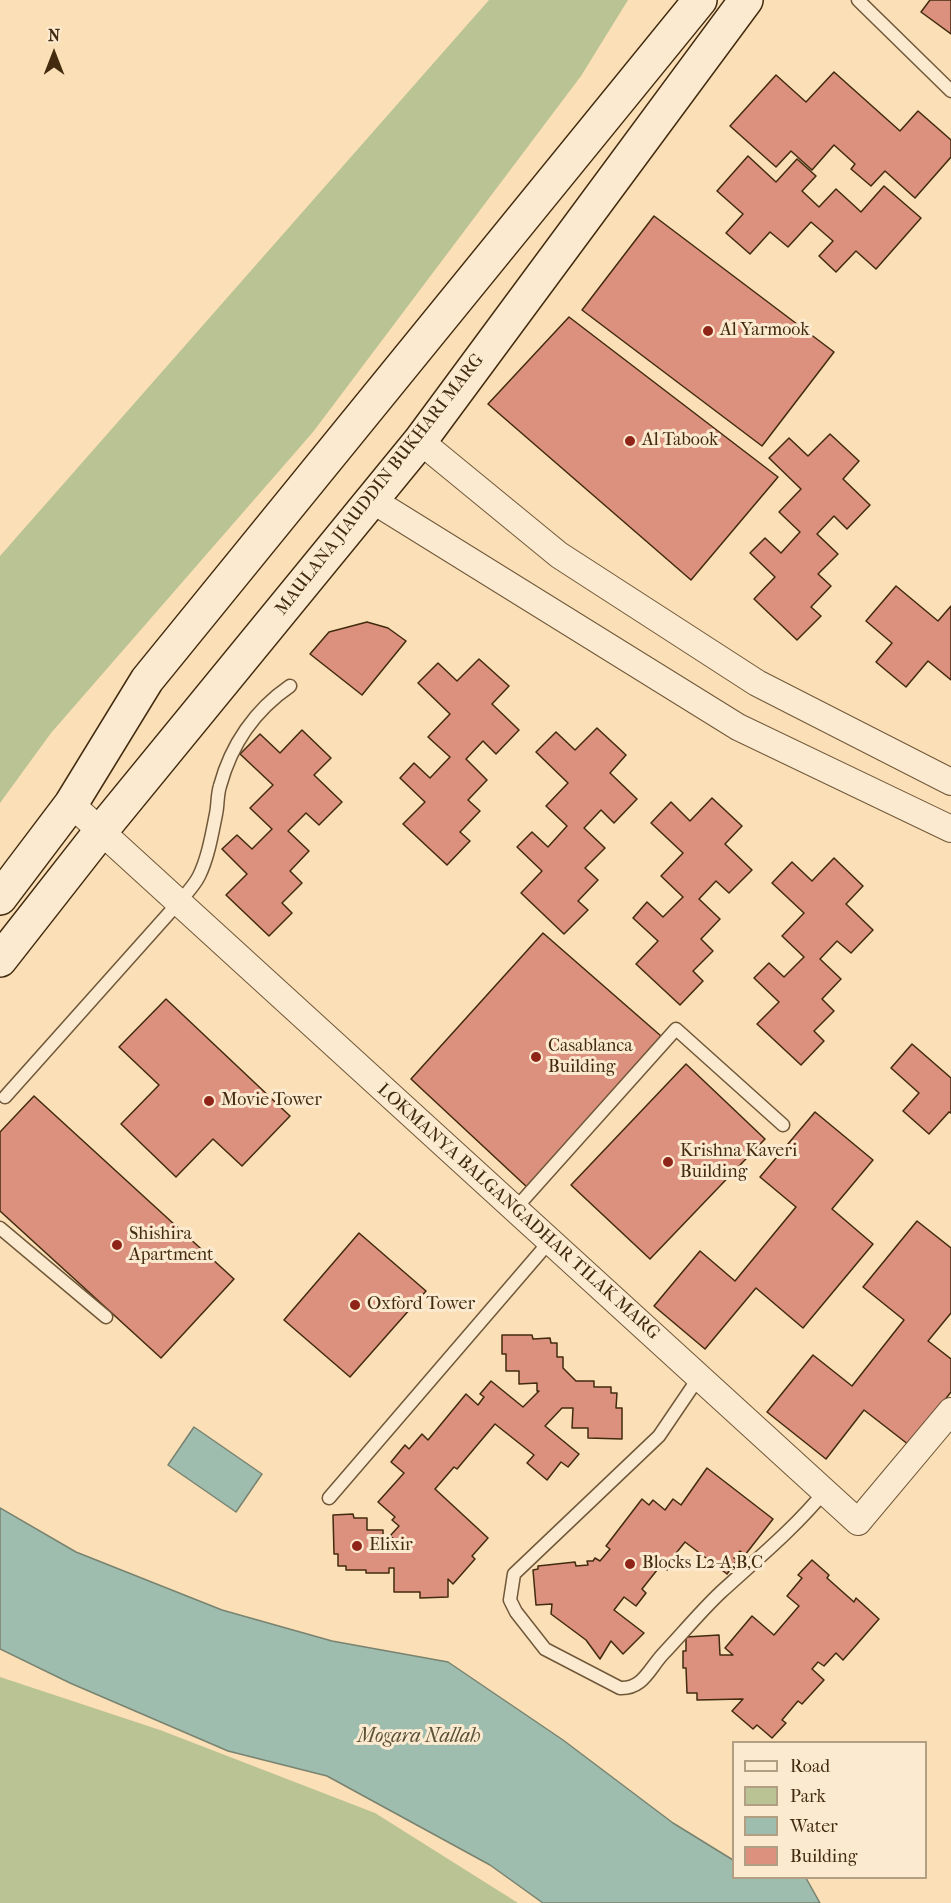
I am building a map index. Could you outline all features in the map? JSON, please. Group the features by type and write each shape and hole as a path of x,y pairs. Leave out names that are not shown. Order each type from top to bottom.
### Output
{"street":[{"path":"0,898 71,804 147,680 700,0"},
{"name":"MAULANA JIAUDDIN BUKHARI MARG","path":"0,960 101,831 420,441 746,0"},
{"path":"420,441 559,555 757,683 951,782"},
{"path":"372,500 738,727 951,829"},
{"name":"LOKMANYA BALGANGADHAR TILAK MARG","path":"71,804 858,1522 951,1411"}],"lane":[{"path":"858,0 951,91"},
{"path":"2,1098 198,878 205,860 216,814 219,787 232,753 246,728 274,697 290,686"},
{"path":"514,1209 676,1029 783,1125"},
{"path":"0,1228 106,1317"},
{"path":"329,1498 550,1241"},
{"path":"699,1377 659,1436 514,1574 510,1599 516,1612 545,1649 620,1688 632,1689 642,1681 652,1665 717,1596 804,1517 825,1491"}],"green space":[{"path":"489,0 628,0 581,76 313,432 51,733 0,803 0,556"},
{"path":"0,1677 160,1730 375,1813 518,1903 0,1903"}],"water":[{"path":"194,1427 262,1474 236,1512 168,1465"},
{"name":"Mogara Nallah","path":"0,1508 76,1552 222,1610 332,1641 448,1662 563,1740 673,1823 732,1859 732,1879 807,1879 820,1903 543,1903 490,1865 327,1776 228,1751 70,1683 0,1649"}],"building":[{"path":"930,0 951,0 951,34 921,12"},
{"path":"834,72 900,131 918,111 951,140 951,157 915,198 885,171 871,186 851,169 855,164 834,145 812,170 791,151 776,167 730,126 776,75 806,102"},
{"path":"748,156 776,182 797,159 816,176 802,191 819,207 836,189 861,212 884,186 921,218 876,269 856,251 836,272 819,256 833,241 811,222 788,247 770,232 750,254 726,233 743,214 717,191"},
{"name":"Al Yarmook","path":"654,216 834,352 762,446 582,310"},
{"name":"Al Tabook","path":"569,317 778,477 691,580 488,404"},
{"path":"830,434 859,461 843,479 870,505 847,529 834,516 817,534 838,554 818,574 831,586 811,607 821,616 797,640 754,599 775,577 750,553 765,538 781,553 800,532 779,512 801,489 769,458 789,438 808,456"},
{"path":"896,586 938,621 951,606 951,680 928,661 906,687 876,662 892,643 866,621"},
{"path":"367,622 388,628 406,641 362,695 310,654 329,632"},
{"path":"479,659 509,686 492,704 519,730 496,754 483,741 466,759 487,780 468,800 480,811 460,832 470,841 447,865 403,824 425,802 400,778 414,763 430,778 450,757 428,737 450,714 418,683 438,663 457,681"},
{"path":"597,728 626,755 610,773 637,799 614,823 601,810 584,828 605,848 585,868 598,880 578,901 588,910 564,934 521,893 542,871 517,847 532,832 548,847 567,826 546,806 568,783 536,752 556,732 575,750"},
{"path":"302,730 331,758 314,775 342,802 319,825 306,813 288,831 309,851 290,871 302,883 282,903 292,913 269,936 226,895 247,874 222,849 237,835 252,849 272,829 250,808 273,785 240,754 260,734 280,753"},
{"path":"712,798 742,826 725,844 752,870 729,893 716,881 699,899 720,919 701,939 713,951 693,971 703,981 680,1005 636,964 658,941 633,918 647,902 663,917 683,897 661,876 683,853 651,823 671,802 690,821"},
{"path":"834,858 863,886 846,904 873,930 851,953 837,941 820,959 841,979 822,999 834,1011 814,1031 824,1041 801,1065 757,1024 779,1002 754,978 769,963 784,977 804,957 782,936 804,913 772,883 792,862 812,881"},
{"name":"Casablanca Building","path":"543,933 661,1036 528,1188 411,1079"},
{"name":"Movie Tower","path":"166,999 290,1116 242,1166 213,1139 176,1177 121,1124 159,1085 119,1047"},
{"path":"912,1044 951,1078 951,1113 949,1112 929,1134 903,1111 919,1093 891,1068"},
{"name":"Krishna Kaveri Building","path":"686,1064 765,1139 650,1259 571,1185"},
{"name":"Shishira Apartment","path":"34,1096 234,1279 161,1358 0,1211 0,1132"},
{"path":"815,1112 873,1160 832,1209 873,1244 803,1328 756,1288 705,1349 654,1306 700,1251 735,1281 796,1207 760,1177"},
{"path":"917,1221 951,1248 951,1313 928,1341 951,1359 951,1392 909,1445 864,1410 826,1459 767,1412 813,1355 852,1386 904,1320 863,1287"},
{"name":"Oxford Tower","path":"359,1233 426,1291 350,1377 284,1320"},
{"path":"502,1335 532,1335 533,1339 550,1338 551,1343 557,1343 557,1357 563,1357 563,1368 576,1381 594,1381 594,1387 611,1387 611,1393 617,1393 616,1408 622,1408 622,1439 588,1438 588,1428 572,1428 573,1408 562,1408 545,1426 579,1454 568,1467 561,1462 547,1480 527,1463 534,1455 495,1424 457,1469 454,1467 435,1489 488,1538 472,1556 475,1559 453,1584 448,1579 448,1597 420,1598 420,1592 394,1592 394,1568 389,1568 389,1573 366,1573 366,1570 346,1570 346,1566 338,1566 338,1554 334,1554 333,1515 353,1514 354,1518 367,1518 367,1530 383,1530 383,1539 394,1539 390,1536 399,1526 392,1520 395,1517 378,1502 404,1473 391,1462 405,1445 409,1449 422,1434 428,1440 466,1394 478,1405 484,1397 480,1394 491,1381 523,1407 539,1391 537,1391 537,1383 519,1384 519,1371 506,1371 506,1354 502,1354"},
{"name":"Blocks L2-A,B,C","path":"707,1468 773,1519 745,1555 740,1551 734,1558 737,1560 727,1574 685,1542 673,1557 676,1559 667,1570 661,1565 642,1589 646,1593 636,1606 624,1597 614,1610 644,1633 623,1654 611,1641 600,1659 586,1640 551,1614 552,1604 536,1605 533,1570 538,1569 538,1566 575,1562 576,1566 588,1565 587,1561 593,1561 595,1558 600,1561 610,1549 606,1546 642,1499 649,1505 653,1500 665,1510 673,1499 681,1505"},
{"path":"812,1560 829,1575 827,1578 854,1602 856,1598 879,1619 843,1660 836,1653 824,1666 818,1662 812,1669 824,1680 802,1704 798,1701 782,1720 786,1723 772,1738 757,1725 753,1729 732,1711 743,1699 697,1700 697,1693 687,1693 686,1668 683,1668 686,1637 719,1635 720,1655 733,1655 725,1648 752,1616 774,1635 799,1606 787,1596 802,1578 798,1575"}],"place":[{"name":"Al Yarmook","path":"708,331"},
{"name":"Al Tabook","path":"630,441"},
{"name":"Casablanca Building","path":"536,1057"},
{"name":"Movie Tower","path":"209,1101"},
{"name":"Krishna Kaveri Building","path":"668,1162"},
{"name":"Shishira Apartment","path":"117,1245"},
{"name":"Oxford Tower","path":"355,1305"},
{"name":"Elixir","path":"357,1546"},
{"name":"Blocks L2-A,B,C","path":"630,1564"}]}
